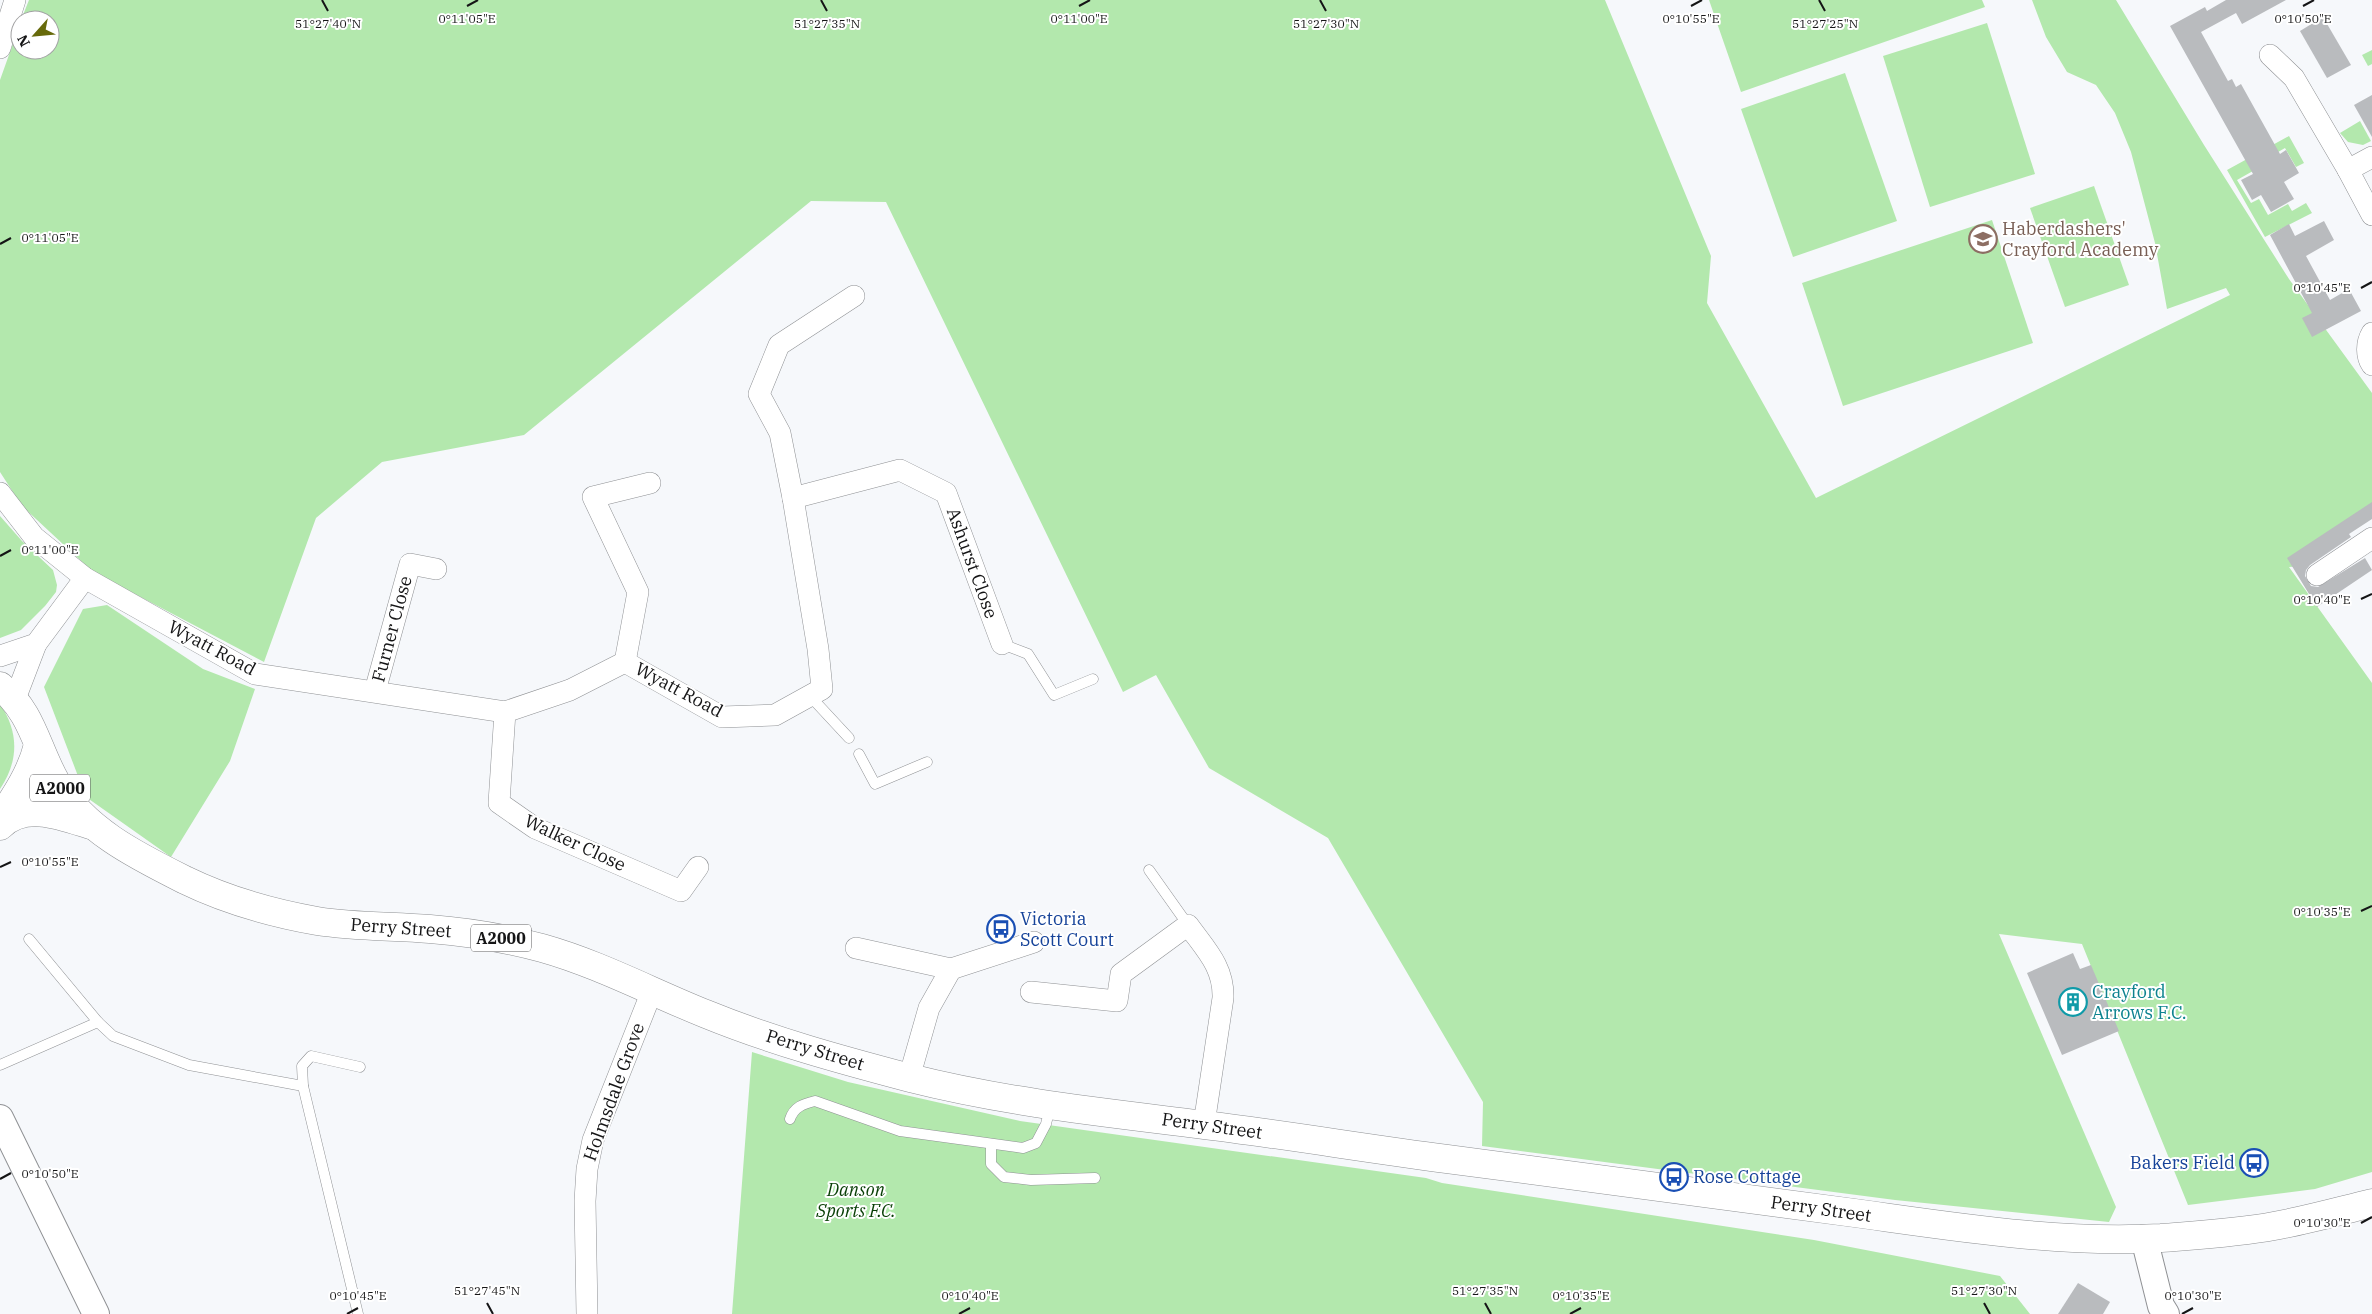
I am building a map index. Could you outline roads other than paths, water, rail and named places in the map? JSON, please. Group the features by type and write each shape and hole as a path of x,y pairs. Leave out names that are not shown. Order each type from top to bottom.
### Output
{"main road":[{"name":"Perry Street","path":"8,692 30,720 38,745 65,795 92,825 124,847 189,882 266,910 316,921 490,936 587,962 714,1017 774,1038 909,1078 974,1094 1050,1107 1204,1124 1939,1224 2061,1237 2144,1238 2267,1228 2324,1216 2372,1203"},
{"path":"0,819 29,772 38,745"},
{"name":"Perry Street","path":"0,826 4,821 26,812 56,814 92,825"}],"street":[{"path":"0,48 15,0"},
{"path":"2270,55 2294,78 2372,215"},
{"path":"2348,170 2372,156"},
{"path":"810,696 822,689 818,649 793,498 780,433 760,394 779,345 854,296"},
{"path":"2372,333 2367,340 2368,360 2372,365"},
{"name":"Ashurst Close","path":"793,498 900,470 946,493 1002,644"},
{"path":"626,662 638,592 593,498 650,483"},
{"name":"Wyatt Road","path":"0,493 34,537 85,578 254,674 505,712 570,690 626,662 722,717 775,715 810,696"},
{"path":"2317,575 2372,538"},
{"name":"Furner Close","path":"375,691 410,564 436,569"},
{"path":"8,692 36,644 85,578"},
{"path":"0,656 36,644"},
{"name":"Walker Close","path":"505,712 499,803 535,828 681,891 698,867"},
{"path":"1031,992 1117,1001 1121,974 1188,925 1216,965 1224,982 1204,1124"},
{"path":"856,948 952,969 1034,942"},
{"path":"909,1078 929,1008 952,969"},
{"name":"Holmsdale Grove","path":"587,1314 585,1201 587,1169 594,1140 652,991"},
{"path":"0,1118 96,1314"},
{"path":"2144,1238 2161,1306 2166,1314"}],"lane":[{"path":"1002,644 1028,654 1054,695 1093,679"},
{"path":"810,696 849,738"},
{"path":"859,754 875,784 927,762"},
{"path":"1149,870 1188,925"},
{"path":"29,938 98,1022 113,1036 189,1065 303,1086"},
{"path":"0,1065 98,1022"},
{"path":"358,1314 303,1086 302,1066 311,1056 360,1066"},
{"path":"790,1119 792,1112 802,1104 815,1101 900,1131 1023,1148 1036,1144 1043,1130 1050,1107"},
{"path":"991,1144 991,1164 1004,1178 1031,1180 1095,1178"}],"place":[{"name":"Haberdashers' Crayford Academy","path":"1983,239"},
{"name":"Victoria Scott Court","path":"1001,929"},
{"name":"Crayford Arrows F.C.","path":"2073,1002"},
{"name":"Bakers Field","path":"2254,1163"},
{"name":"Rose Cottage","path":"1674,1177"}],"park label":[{"name":"Danson Sports F.C.","path":"856,1200"}]}
